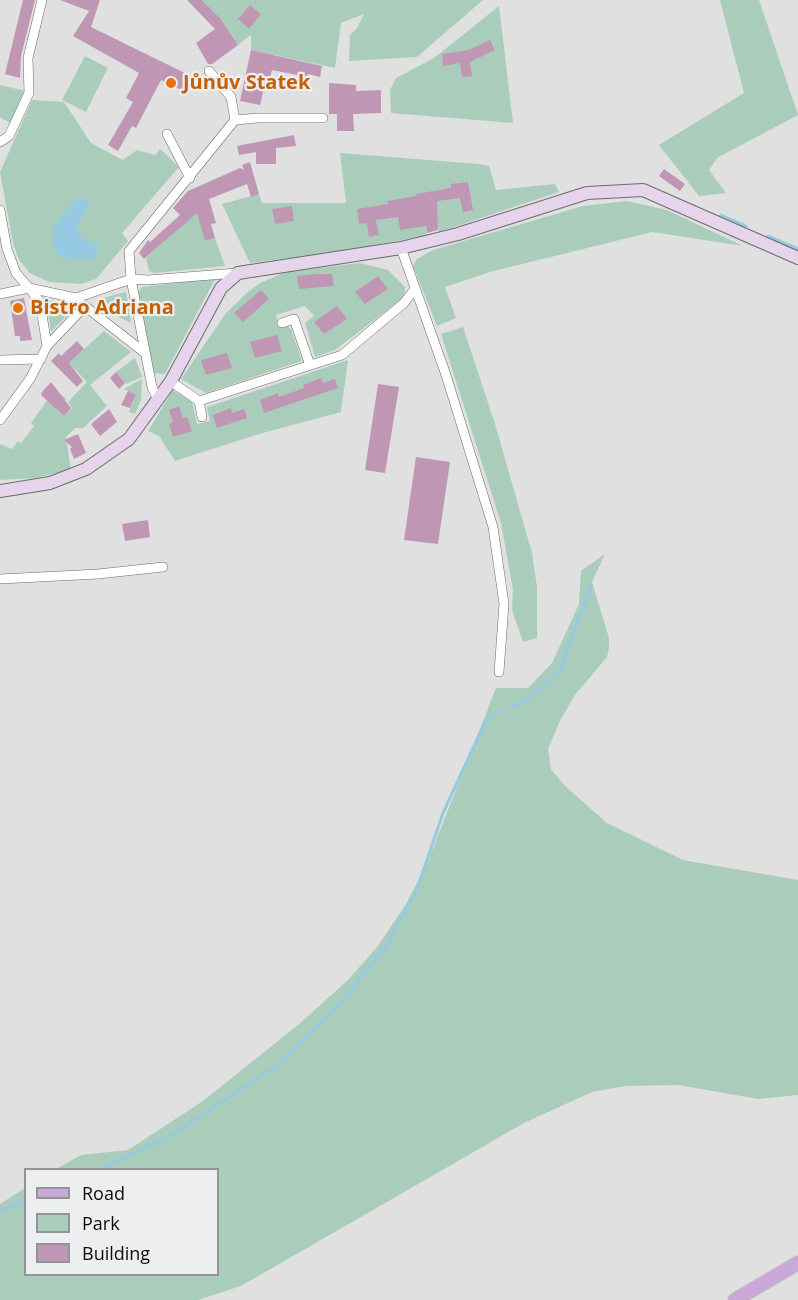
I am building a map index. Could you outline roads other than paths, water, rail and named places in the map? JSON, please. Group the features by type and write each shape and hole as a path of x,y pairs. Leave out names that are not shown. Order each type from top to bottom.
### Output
{"main road":[{"path":"735,1300 798,1263"}],"street":[{"path":"0,142 9,136 29,93 28,58 42,0"},
{"path":"158,400 152,387 130,279 129,251 235,120 231,97 208,71"},
{"path":"235,120 323,118"},
{"path":"167,134 190,178"},
{"path":"0,294 29,288 76,298 130,279 148,280 238,273 401,248 458,234 587,193 643,190 798,258"},
{"path":"0,210 7,249 16,273 40,302 47,346"},
{"path":"401,248 446,375 493,527 504,604 499,672"},
{"path":"0,491 50,483 86,469 129,439 158,400 221,288 238,273"},
{"path":"199,401 342,355 404,303 414,290"},
{"path":"76,298 145,353"},
{"path":"0,420 30,379 47,346 84,306"},
{"path":"282,323 305,314"},
{"path":"294,319 310,365"},
{"path":"0,360 41,359"},
{"path":"176,385 199,401 202,417"},
{"path":"0,579 98,574 163,567"}],"water":[{"path":"80,198 85,198 90,205 78,225 78,232 85,240 97,243 98,252 91,259 66,259 59,256 54,247 53,230 63,213"}],"waterway":[{"path":"721,215 746,226"},
{"path":"768,236 798,249"},
{"path":"511,707 529,699 560,670 591,585"},
{"path":"103,1168 174,1134 275,1067 343,1000 387,945 417,889 443,813 487,718 500,712"},
{"path":"2,1210 24,1202"}],"place":[{"name":"Jůnův Statek","path":"171,83"},
{"name":"Bistro Adriana","path":"18,308"}]}
